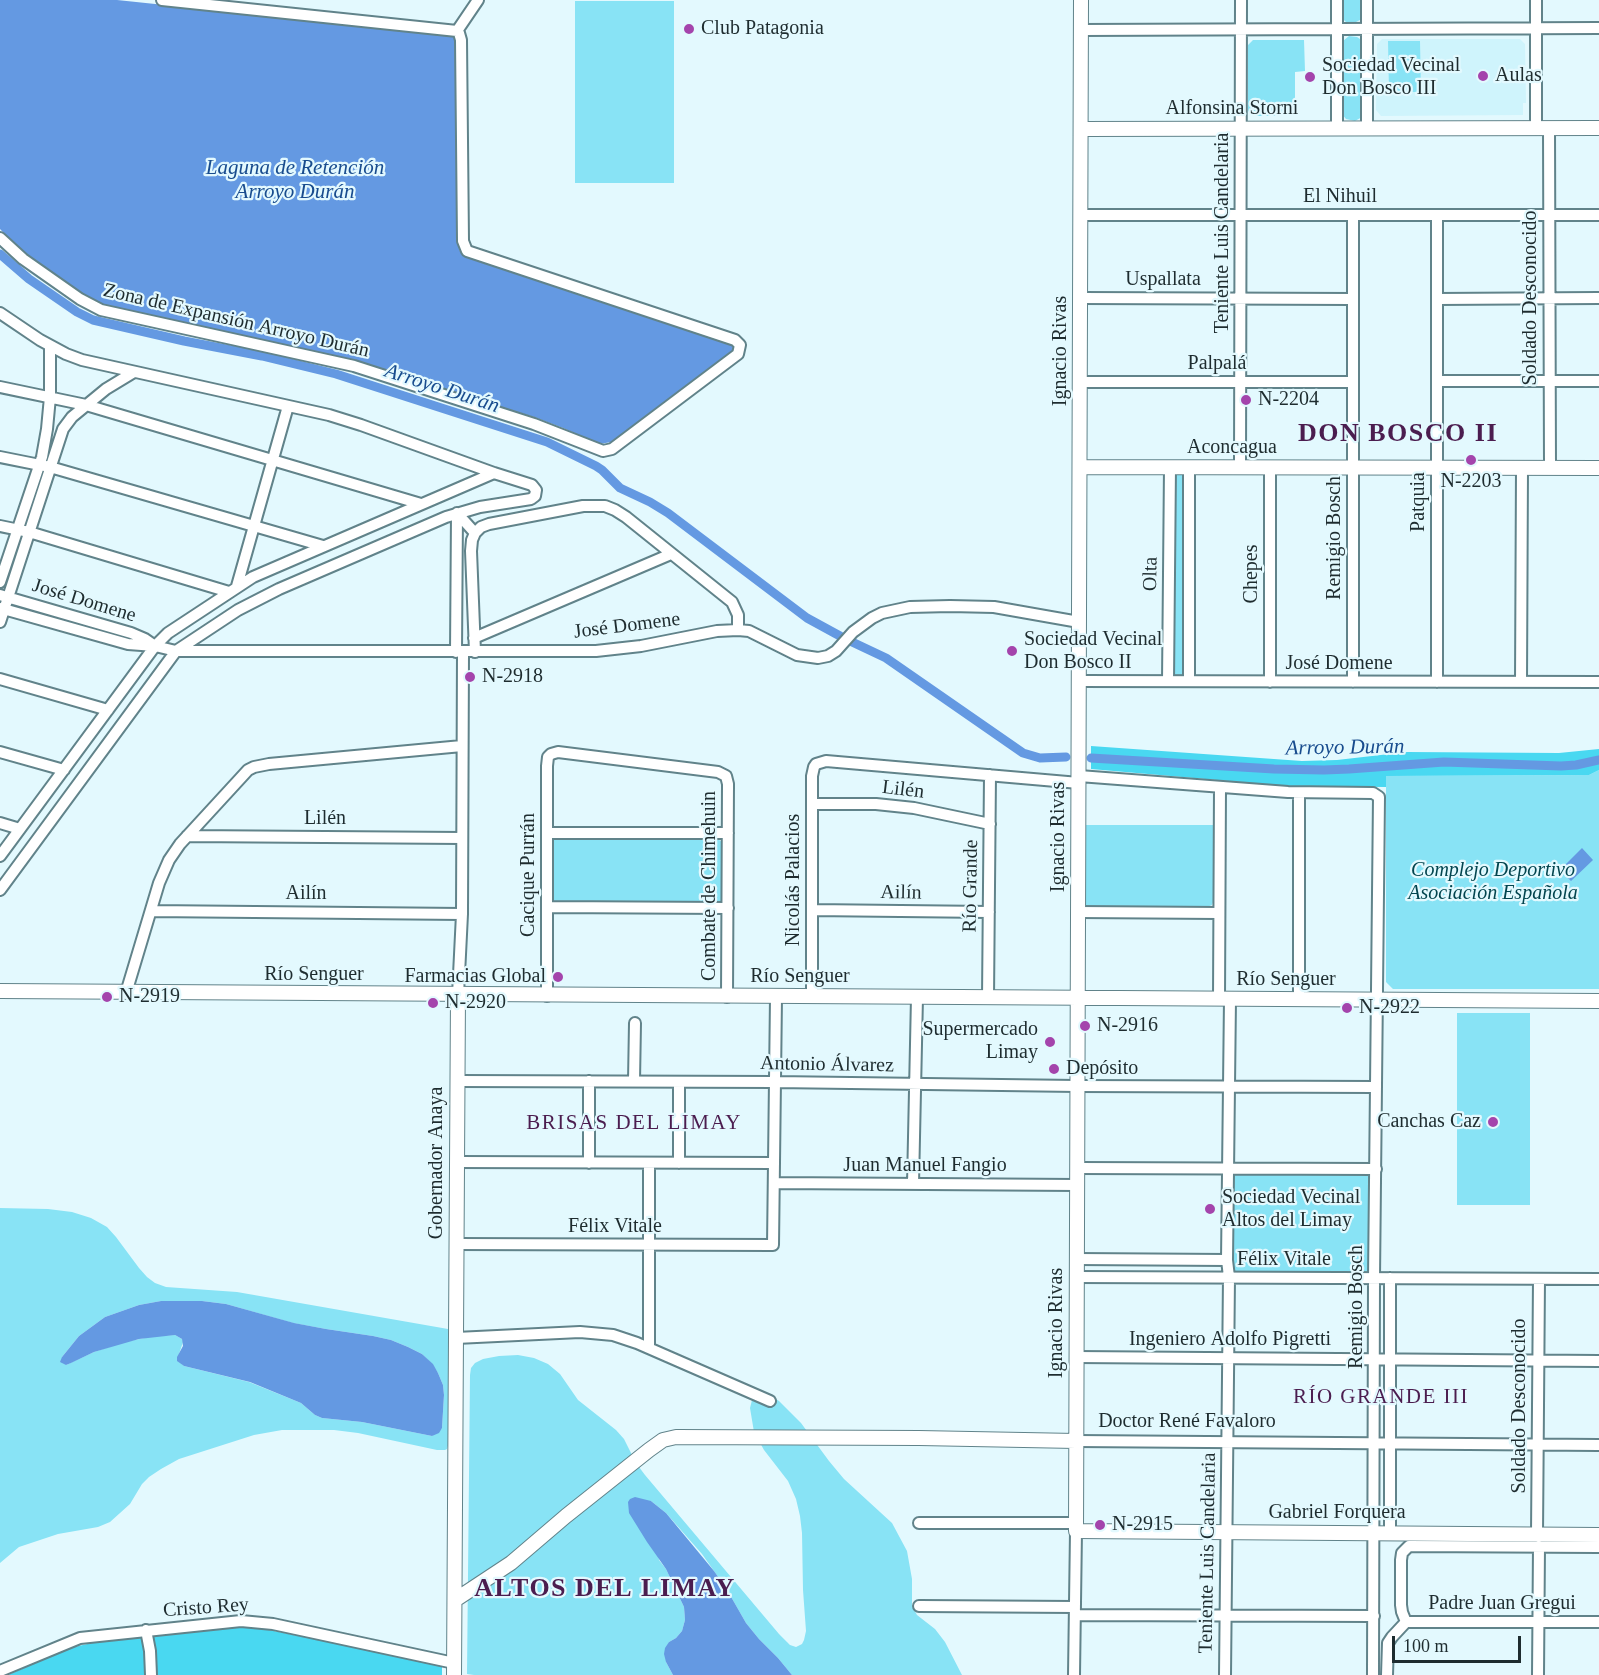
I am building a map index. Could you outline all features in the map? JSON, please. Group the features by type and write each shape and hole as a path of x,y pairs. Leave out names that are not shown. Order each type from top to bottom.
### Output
{"street":[{"path":"162,0 457,31 478,0"},
{"name":"Ignacio Rivas","path":"1074,1675 1081,0"},
{"name":"Teniente Luis Candelaria","path":"1240,0 1242,129 1240,467"},
{"path":"1337,0 1337,128"},
{"path":"1367,0 1367,128"},
{"name":"Soldado Desconocido","path":"1536,0 1549,215 1550,468"},
{"path":"1081,30 1599,28"},
{"name":"Zona de Expansión Arroyo Durán","path":"0,238 23,259 80,299 101,310 354,366 534,424 600,450 609,451 736,356 740,351 740,345 735,340 467,251 463,241 461,36 457,31"},
{"name":"Alfonsina Storni","path":"1081,129 1599,128"},
{"name":"El Nihuil","path":"1081,215 1599,215"},
{"name":"Remigio Bosch","path":"1353,215 1353,682"},
{"name":"Patquia","path":"1437,215 1437,682"},
{"name":"Uspallata","path":"1081,298 1353,299"},
{"path":"1437,299 1599,298"},
{"path":"0,313 50,346 82,360 329,415 532,485 536,490 535,496 525,501 480,507 457,513 265,595 176,651 0,890"},
{"path":"45,466 50,397 50,346"},
{"path":"0,622 4,596 23,531 45,466 63,429 72,417 86,405 106,389 134,372"},
{"path":"1437,381 1599,381"},
{"name":"Palpalá","path":"1080,382 1353,382"},
{"path":"0,387 86,405 417,506"},
{"path":"233,589 254,526 288,406"},
{"path":"0,457 45,466 323,546"},
{"name":"Aconcagua","path":"1080,467 1599,468"},
{"name":"Olta","path":"1168,681 1170,467"},
{"name":"Olta","path":"1189,467 1189,681"},
{"name":"Chepes","path":"1269,467 1269,682"},
{"path":"1521,682 1522,468"},
{"path":"0,856 155,646 176,627 264,571 494,473"},
{"path":"475,652 471,550 475,533 481,527 489,524 594,505 615,510 732,602 738,615 738,630"},
{"path":"417,506 422,527"},
{"path":"457,513 475,533"},
{"name":"Gobernador Anaya","path":"454,1669 457,1081 462,914 462,746 457,513"},
{"path":"0,526 233,589"},
{"path":"0,582 23,531"},
{"path":"474,638 671,554"},
{"name":"José Domene","path":"4,596 131,633 155,646"},
{"name":"José Domene","path":"2,609 128,644 155,646 176,651 607,650 738,630 749,631 797,655 818,658 836,651 858,628 872,618 882,613 910,607 994,607 1080,622"},
{"path":"0,679 108,710"},
{"name":"José Domene","path":"1079,681 1599,682"},
{"path":"126,993 168,860 243,775 254,767 269,764 462,746"},
{"path":"0,752 64,770"},
{"name":"Cacique Purrán","path":"547,996 547,766 551,754 558,752 718,772 726,776"},
{"name":"Nicolás Palacios","path":"812,997 812,771 816,764 826,761 990,775"},
{"path":"990,775 1299,793 1299,999"},
{"name":"Río Grande","path":"988,998 990,775"},
{"name":"Combate de Chimehuin","path":"726,776 728,784 727,997"},
{"path":"1220,787 1219,913 1225,999"},
{"name":"Remigio Bosch","path":"1299,793 1373,793 1379,799 1373,1675"},
{"name":"Lilén","path":"812,804 876,804 914,808 990,824"},
{"path":"0,823 20,829"},
{"path":"547,833 728,833"},
{"name":"Lilén","path":"187,836 462,838"},
{"path":"547,907 728,909"},
{"name":"Ailín","path":"812,910 989,912"},
{"name":"Ailín","path":"151,911 462,914"},
{"path":"1078,912 1219,913"},
{"name":"Río Senguer","path":"0,992 1599,1001"},
{"path":"774,1183 776,997"},
{"path":"913,1184 916,997"},
{"name":"Teniente Luis Candelaria","path":"1224,1675 1229,1086 1225,999"},
{"path":"634,1082 635,1023"},
{"name":"Antonio Álvarez","path":"457,1081 1376,1087"},
{"path":"589,1082 589,1163"},
{"path":"679,1082 679,1163"},
{"path":"457,1162 774,1163"},
{"path":"649,1163 649,1348"},
{"path":"1077,1168 1376,1169"},
{"name":"Juan Manuel Fangio","path":"774,1183 1077,1185"},
{"name":"Félix Vitale","path":"456,1244 773,1245 774,1183"},
{"name":"Félix Vitale","path":"1076,1259 1227,1260"},
{"name":"Félix Vitale","path":"1076,1277 1599,1279"},
{"name":"Remigio Bosch","path":"1390,1278 1390,1533"},
{"name":"Soldado Desconocido","path":"1538,1675 1539,1279"},
{"path":"456,1338 588,1332 613,1335 649,1348 770,1401"},
{"name":"Ingeniero Adolfo Pigretti","path":"1076,1358 1599,1361"},
{"name":"Doctor René Favaloro","path":"455,1600 511,1563 649,1450 663,1440 676,1437 1599,1445"},
{"name":"Gabriel Forquera","path":"919,1522 1226,1532 1390,1533 1538,1540 1599,1547"},
{"name":"Gabriel Forquera","path":"1406,1622 1401,1605 1401,1560 1404,1550 1409,1546 1599,1535"},
{"path":"919,1606 1225,1615 1374,1616"},
{"name":"Cristo Rey","path":"0,1671 80,1638 241,1621 263,1622 454,1669"},
{"path":"1387,1675 1388,1643 1406,1622"},
{"name":"Padre Juan Gregui","path":"1406,1622 1599,1622"},
{"path":"146,1630 151,1675"}],"shaded area":[{"path":"1382,39 1520,39 1525,44 1526,103 1523,103 1523,115 1381,116 1376,110 1377,44"},
{"path":"1091,746 1302,761 1337,760 1407,752 1559,753 1599,749 1599,770 1589,775 1386,776 1386,787 1285,786 1091,769"},
{"path":"230,1627 269,1630 442,1665 442,1675 8,1675 70,1648 96,1642"}],"green space":[{"path":"1340,0 1365,0 1362,19 1354,23 1346,22 1340,15"},
{"path":"575,1 674,1 674,183 575,183"},
{"path":"1349,36 1363,41 1362,117 1355,121 1346,119 1341,113 1341,44"},
{"path":"1253,40 1304,40 1305,71 1295,72 1295,116 1254,116 1248,111 1248,45"},
{"path":"1388,41 1420,41 1421,92 1389,92"},
{"path":"1178,474 1185,477 1184,675 1180,678 1173,673 1174,476"},
{"name":"Complejo Deportivo Asociación Española","path":"1599,770 1599,989 1393,989 1386,982 1386,776 1589,775"},
{"path":"1083,825 1214,825 1214,900 1212,905 1207,907 1090,907 1084,905"},
{"path":"559,837 718,839 723,843 721,904 552,902 552,840"},
{"name":"Canchas Caz","path":"1457,1013 1530,1013 1530,1205 1457,1205"},
{"path":"1239,1173 1369,1175 1371,1177 1369,1270 1363,1273 1235,1271 1232,1268 1233,1176"},
{"path":"0,1208 48,1209 72,1212 91,1218 107,1227 147,1277 166,1287 237,1292 448,1329 449,1442 447,1449 437,1450 334,1430 282,1430 254,1435 179,1459 161,1469 142,1484 130,1504 110,1522 98,1527 58,1534 19,1547 0,1563","holes":["161,1301 202,1301 226,1304 293,1323 391,1340 422,1354 432,1364 443,1385 442,1428 432,1436 362,1422 322,1418 301,1403 249,1382 184,1366 177,1360 183,1342 175,1335 124,1342 66,1365 62,1357 79,1336 105,1317 139,1305"]},
{"path":"518,1355 548,1364 560,1374 578,1400 616,1430 624,1439 645,1475 779,1634 790,1645 796,1647 802,1644 806,1631 800,1516 788,1481 764,1450 754,1432 750,1408 757,1394 771,1396 779,1401 801,1423 844,1479 892,1523 907,1551 912,1579 912,1606 917,1615 935,1629 945,1642 962,1675 792,1675 746,1623 726,1588 702,1554 666,1513 651,1501 659,1560 666,1569 684,1607 685,1620 682,1631 669,1642 666,1662 673,1675 467,1674 471,1368 483,1359"}],"water":[{"name":"Laguna de Retención Arroyo Durán","path":"0,0 117,0 451,35 456,39 457,46 458,244 460,251 466,255 736,345 733,354 611,442 600,444 534,417 331,355 107,307 91,300 18,248 0,229"},
{"path":"1582,848 1593,860 1571,881 1560,870"},
{"path":"161,1301 202,1301 226,1304 294,1323 391,1340 408,1347 422,1354 433,1364 438,1373 444,1395 442,1428 439,1433 432,1436 362,1422 322,1418 301,1403 250,1382 184,1366 177,1361 183,1346 182,1339 175,1335 139,1339 94,1352 66,1365 60,1362 79,1336 105,1317 139,1305"},
{"path":"635,1497 651,1501 666,1513 714,1571 746,1623 792,1675 673,1675 664,1654 669,1642 682,1631 685,1620 684,1607 666,1569 629,1513 628,1502"}],"waterway":[{"name":"Arroyo Durán","path":"0,254 29,279 77,312 93,320 336,374 547,442 596,466 620,488 668,513 807,618 840,636"},
{"name":"Arroyo Durán","path":"850,641 886,658 1023,753 1040,758 1066,757"},
{"name":"Arroyo Durán","path":"1091,758 1324,770 1444,762 1561,766 1599,760"}],"place":[{"name":"Club Patagonia","path":"689,29"},
{"name":"Aulas","path":"1483,76"},
{"name":"Sociedad Vecinal Don Bosco III","path":"1310,77"},
{"name":"N-2204","path":"1246,400"},
{"name":"N-2203","path":"1471,460"},
{"name":"Sociedad Vecinal Don Bosco II","path":"1012,651"},
{"name":"N-2918","path":"470,677"},
{"name":"Farmacias Global","path":"558,977"},
{"name":"N-2919","path":"107,997"},
{"name":"N-2920","path":"433,1003"},
{"name":"N-2922","path":"1347,1008"},
{"name":"N-2916","path":"1085,1026"},
{"name":"Supermercado Limay","path":"1050,1042"},
{"name":"Depósito","path":"1054,1069"},
{"name":"Canchas Caz","path":"1493,1122"},
{"name":"Sociedad Vecinal Altos del Limay","path":"1210,1209"},
{"name":"N-2915","path":"1100,1525"}],"district":[{"name":"DON BOSCO II","path":"1398,434"},
{"name":"BRISAS DEL LIMAY","path":"634,1123"},
{"name":"RÍO GRANDE III","path":"1381,1397"},
{"name":"ALTOS DEL LIMAY","path":"605,1589"}]}
